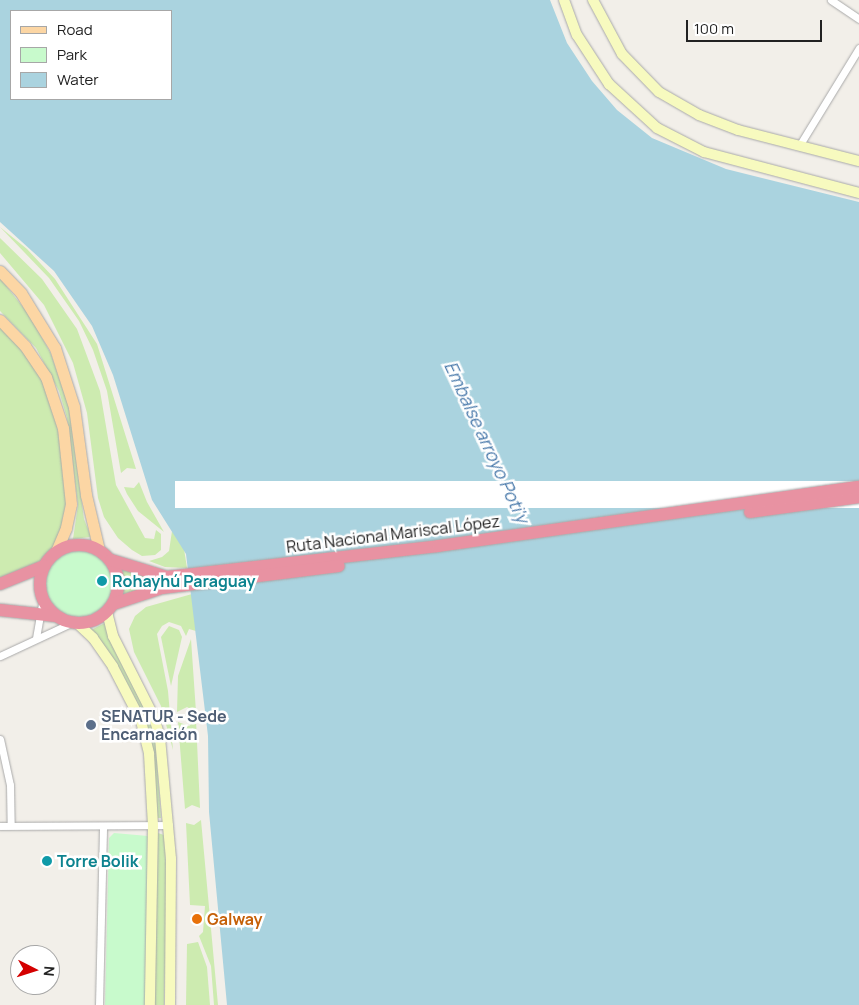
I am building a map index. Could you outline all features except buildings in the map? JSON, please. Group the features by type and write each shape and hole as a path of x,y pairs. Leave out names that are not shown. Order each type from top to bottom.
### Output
{"highway":[{"name":"Ruta Nacional Mariscal López","path":"74,623 98,619 110,608 138,594 182,580 859,487"},
{"name":"Ruta Nacional Mariscal López","path":"56,552 78,544 99,550 111,560 152,574 182,580 859,498"},
{"path":"0,584 44,566 56,552"},
{"path":"110,608 118,582 111,560"},
{"path":"44,566 40,584 43,600 56,616"},
{"path":"0,610 56,616 74,623"}],"main road":[{"path":"564,0 577,35 609,84 657,128 704,152 859,193"},
{"path":"593,0 622,54 659,92 699,114 738,130 859,161"},
{"path":"0,271 21,293 55,348 77,421 86,495 99,550"},
{"path":"0,320 25,346 46,377 63,428 71,504 66,528 56,552"},
{"path":"110,608 114,636 157,726 169,825 170,1005"},
{"path":"74,623 104,651 141,721 149,754 153,825 150,1005"}],"street":[{"path":"831,0 859,19"},
{"path":"799,146 859,48"},
{"path":"35,638 42,614 43,600"},
{"path":"0,656 35,638 74,623"},
{"path":"0,739 10,786 11,824"},
{"path":"0,826 11,824 169,825"},
{"path":"99,1005 103,826"}],"green space":[{"path":"0,227 27,249 55,279 97,344 136,469 127,468 121,473 107,391 93,350 79,321 49,278"},
{"path":"0,238 42,279 77,329 100,391 116,485 145,538 154,539 156,530 161,534 161,550 155,555 142,556 132,550 118,538 104,517 98,498 87,413 73,363 44,305 0,253"},
{"path":"0,278 30,316 51,354 69,407 84,519 91,537 73,539 78,505 67,418 59,391 36,348 0,311"},
{"path":"0,320 46,377 70,484 56,552 44,566 0,584"},
{"path":"139,482 147,502 164,532 138,511 127,494 124,487 134,488"},
{"path":"172,531 184,549 187,568 165,567 149,561 162,557 169,551"},
{"path":"72,551 86,551 98,556 107,565 112,577 110,597 103,608 86,617 72,617 60,612 51,603 46,591 46,577 51,565 60,556"},
{"path":"122,568 189,578 120,596"},
{"path":"192,594 196,631 189,629 186,636 181,626 169,622 162,626 157,634 168,691 173,750 161,706 134,652 129,629 135,616 146,607"},
{"path":"105,623 151,717 155,734 161,818 156,818 149,736 91,630"},
{"path":"169,626 179,630 182,637 171,686 161,637"},
{"path":"191,639 196,712 187,707 177,712 178,676"},
{"path":"196,720 200,808 192,805 185,809 178,722 189,726"},
{"path":"201,820 218,1005 214,1005 211,966 199,936 203,932 205,906 190,905 186,823 194,825"},
{"path":"114,833 148,836 145,1005 105,1005 109,838"},
{"path":"158,833 164,835 167,879 164,1005 153,1005"},
{"path":"198,942 207,967 210,1005 186,1005 187,944"}],"water":[{"name":"Embalse arroyo Poti'y","path":"0,0 550,0 567,43 592,81 617,110 652,138 726,169 859,202 859,1005 227,1005 209,812 208,736 186,554 152,500 113,375 92,326 54,271 0,222"}],"pier":[{"path":"175,481 859,481 859,508 175,508"}],"place":[{"name":"Rohayhú Paraguay","path":"102,581"},
{"name":"SENATUR - Sede Encarnación","path":"91,725"},
{"name":"Torre Bolik","path":"47,861"},
{"name":"Galway","path":"197,919"}]}
